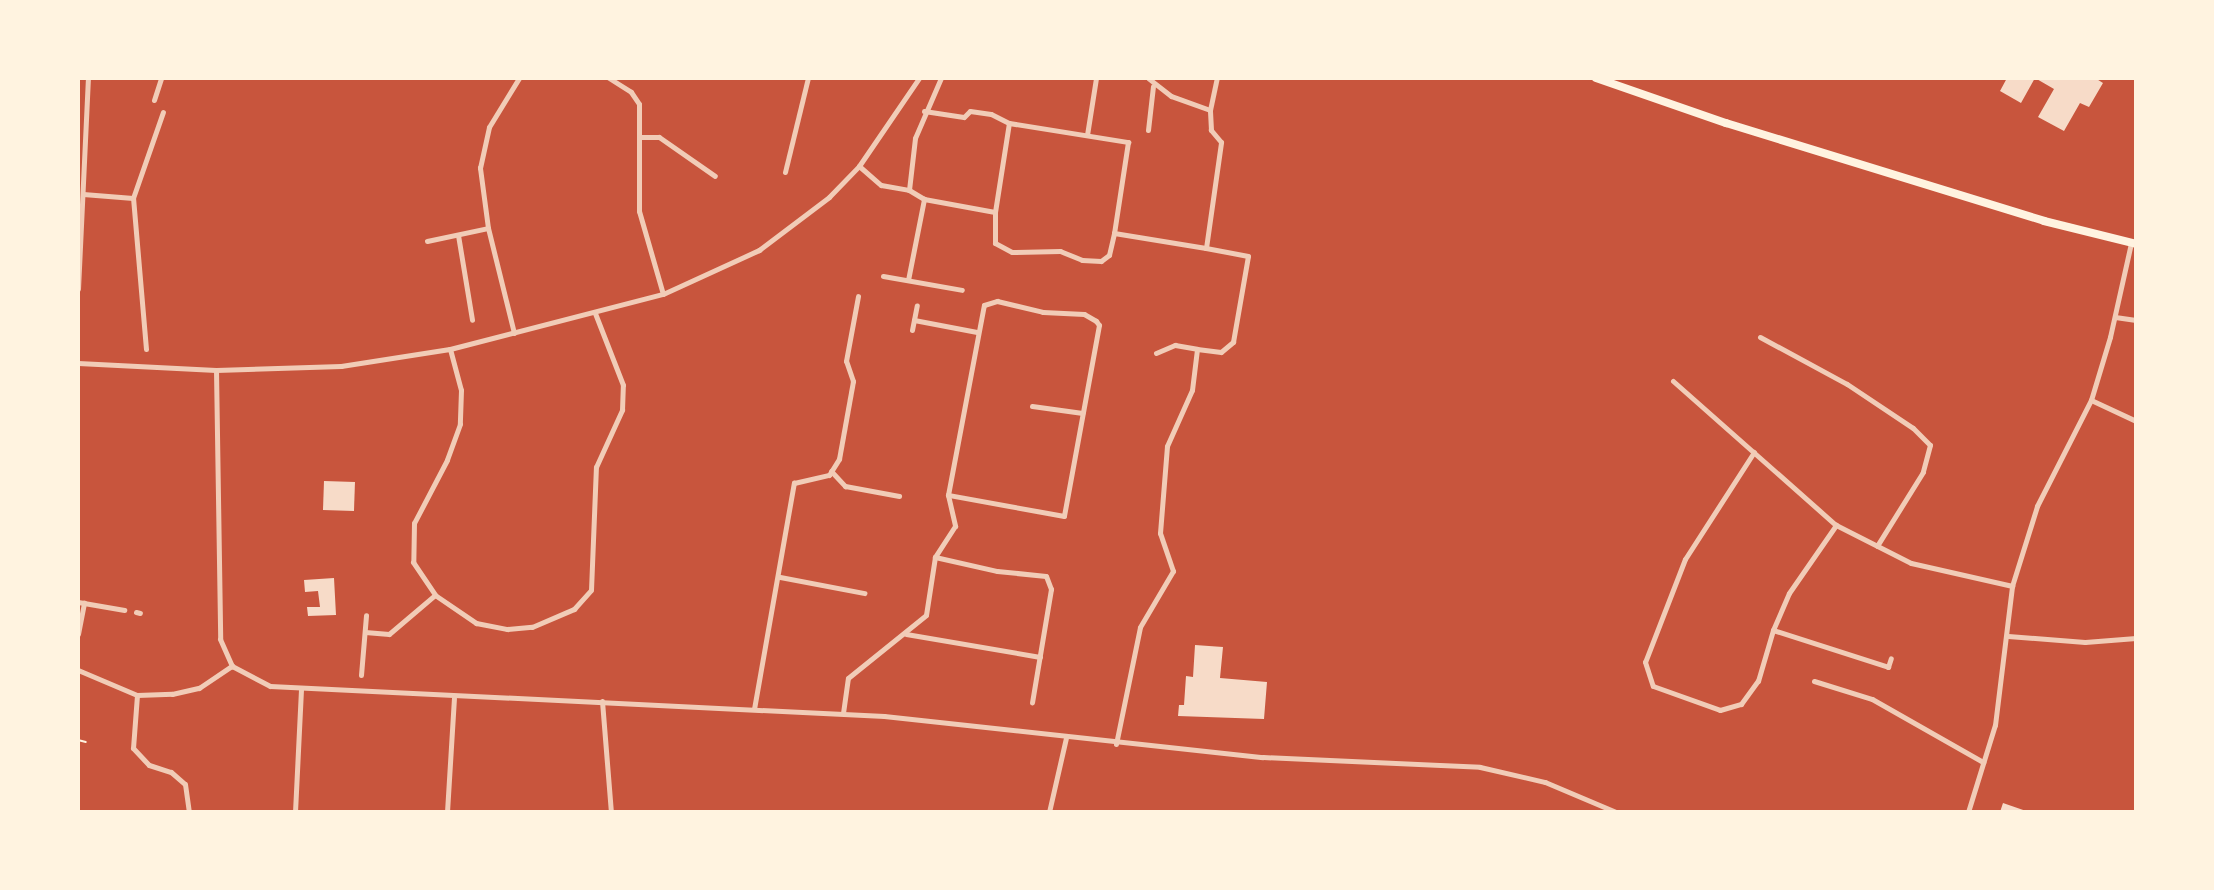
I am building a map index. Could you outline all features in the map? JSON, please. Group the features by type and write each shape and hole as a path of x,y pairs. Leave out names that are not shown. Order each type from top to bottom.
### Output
{"main road":[{"path":"1597,78 1726,123 2044,221 2134,243"}],"street":[{"path":"78,289 88,78"},
{"path":"154,100 161,78"},
{"path":"609,78 638,100 639,211 663,294"},
{"path":"785,171 808,78"},
{"path":"78,363 216,370 341,366 450,349 663,294 759,250 829,197 859,166 919,78"},
{"path":"909,190 915,138 924,111 941,78"},
{"path":"1087,135 1096,78"},
{"path":"1148,78 1154,86 1210,110"},
{"path":"1206,248 1221,142 1211,130 1210,110 1217,78"},
{"path":"514,333 488,228 481,155 489,127 516,79"},
{"path":"1148,130 1154,86"},
{"path":"78,98 87,98"},
{"path":"924,111 964,117 970,111 991,114 1009,123 1128,142 1109,255 1101,261 1082,260 1060,251 1012,252 995,243 995,212 1009,123"},
{"path":"146,349 133,198 163,112"},
{"path":"640,137 659,137 715,176"},
{"path":"859,166 881,185 909,190 924,199 995,212"},
{"path":"83,194 133,198"},
{"path":"908,280 924,199"},
{"path":"427,241 488,228"},
{"path":"1114,232 1248,256 1233,342 1221,352 1175,345 1156,353"},
{"path":"458,235 472,320"},
{"path":"1968,812 1995,725 2008,636 2012,586 2037,506 2091,400 2134,243"},
{"path":"884,276 962,290"},
{"path":"754,709 780,577 794,483 829,475 839,459 853,381 846,361 858,296"},
{"path":"843,713 848,678 906,634 926,615 935,557 955,526 948,495 981,310 997,301 1043,312 1084,314 1099,325 1064,516 948,495"},
{"path":"912,330 916,305"},
{"path":"450,349 461,390 460,424 412,532 413,562 435,595 476,623 517,629 574,609 591,590 596,467 622,410 624,386 596,313"},
{"path":"2115,317 2136,320"},
{"path":"914,320 977,332"},
{"path":"1760,337 1847,384 1913,428 1930,445 1923,472 1877,546"},
{"path":"1116,744 1140,627 1173,571 1160,533 1167,446 1192,390 1197,349"},
{"path":"216,370 220,639 232,666 270,686 454,698 602,701 843,713 1116,744 1263,757 1480,767 1545,782 1616,812"},
{"path":"1673,381 1836,525 1877,546 1945,574 2012,586"},
{"path":"2091,400 2136,421"},
{"path":"1032,406 1083,413"},
{"path":"1754,452 1685,560 1645,662 1653,686 1720,710 1741,704 1758,681 1773,630 1789,594 1836,525"},
{"path":"831,471 845,486 899,496"},
{"path":"935,557 997,571 1046,576 1051,589 1032,702"},
{"path":"780,577 864,593"},
{"path":"365,632 389,634 435,595"},
{"path":"78,634 81,603 124,610"},
{"path":"362,675 366,615"},
{"path":"1773,630 1888,667 1891,658"},
{"path":"906,634 1040,657"},
{"path":"2008,636 2085,642 2136,638"},
{"path":"78,670 137,695 171,694 199,688 232,666"},
{"path":"1814,681 1872,699 1983,762"},
{"path":"295,812 302,688"},
{"path":"137,695 134,748 149,765 176,775 185,784 190,796 189,812"},
{"path":"447,812 454,698"},
{"path":"602,701 611,812"},
{"path":"1049,812 1066,738"}],"path":[{"path":"78,740 86,742"}],"building":[{"path":"2007,78 2035,78 2021,103 2000,91"},
{"path":"2035,78 2095,78 2103,83 2089,107 2080,103 2064,131 2038,117 2054,89"},
{"path":"324,481 355,482 354,511 323,510"},
{"path":"334,578 336,615 308,616 307,607 320,607 318,591 305,592 304,580"},
{"path":"1195,645 1223,647 1220,678 1267,682 1264,719 1178,716 1179,705 1184,705 1186,676 1193,677"},
{"path":"2003,803 2029,812 2000,812"}]}
